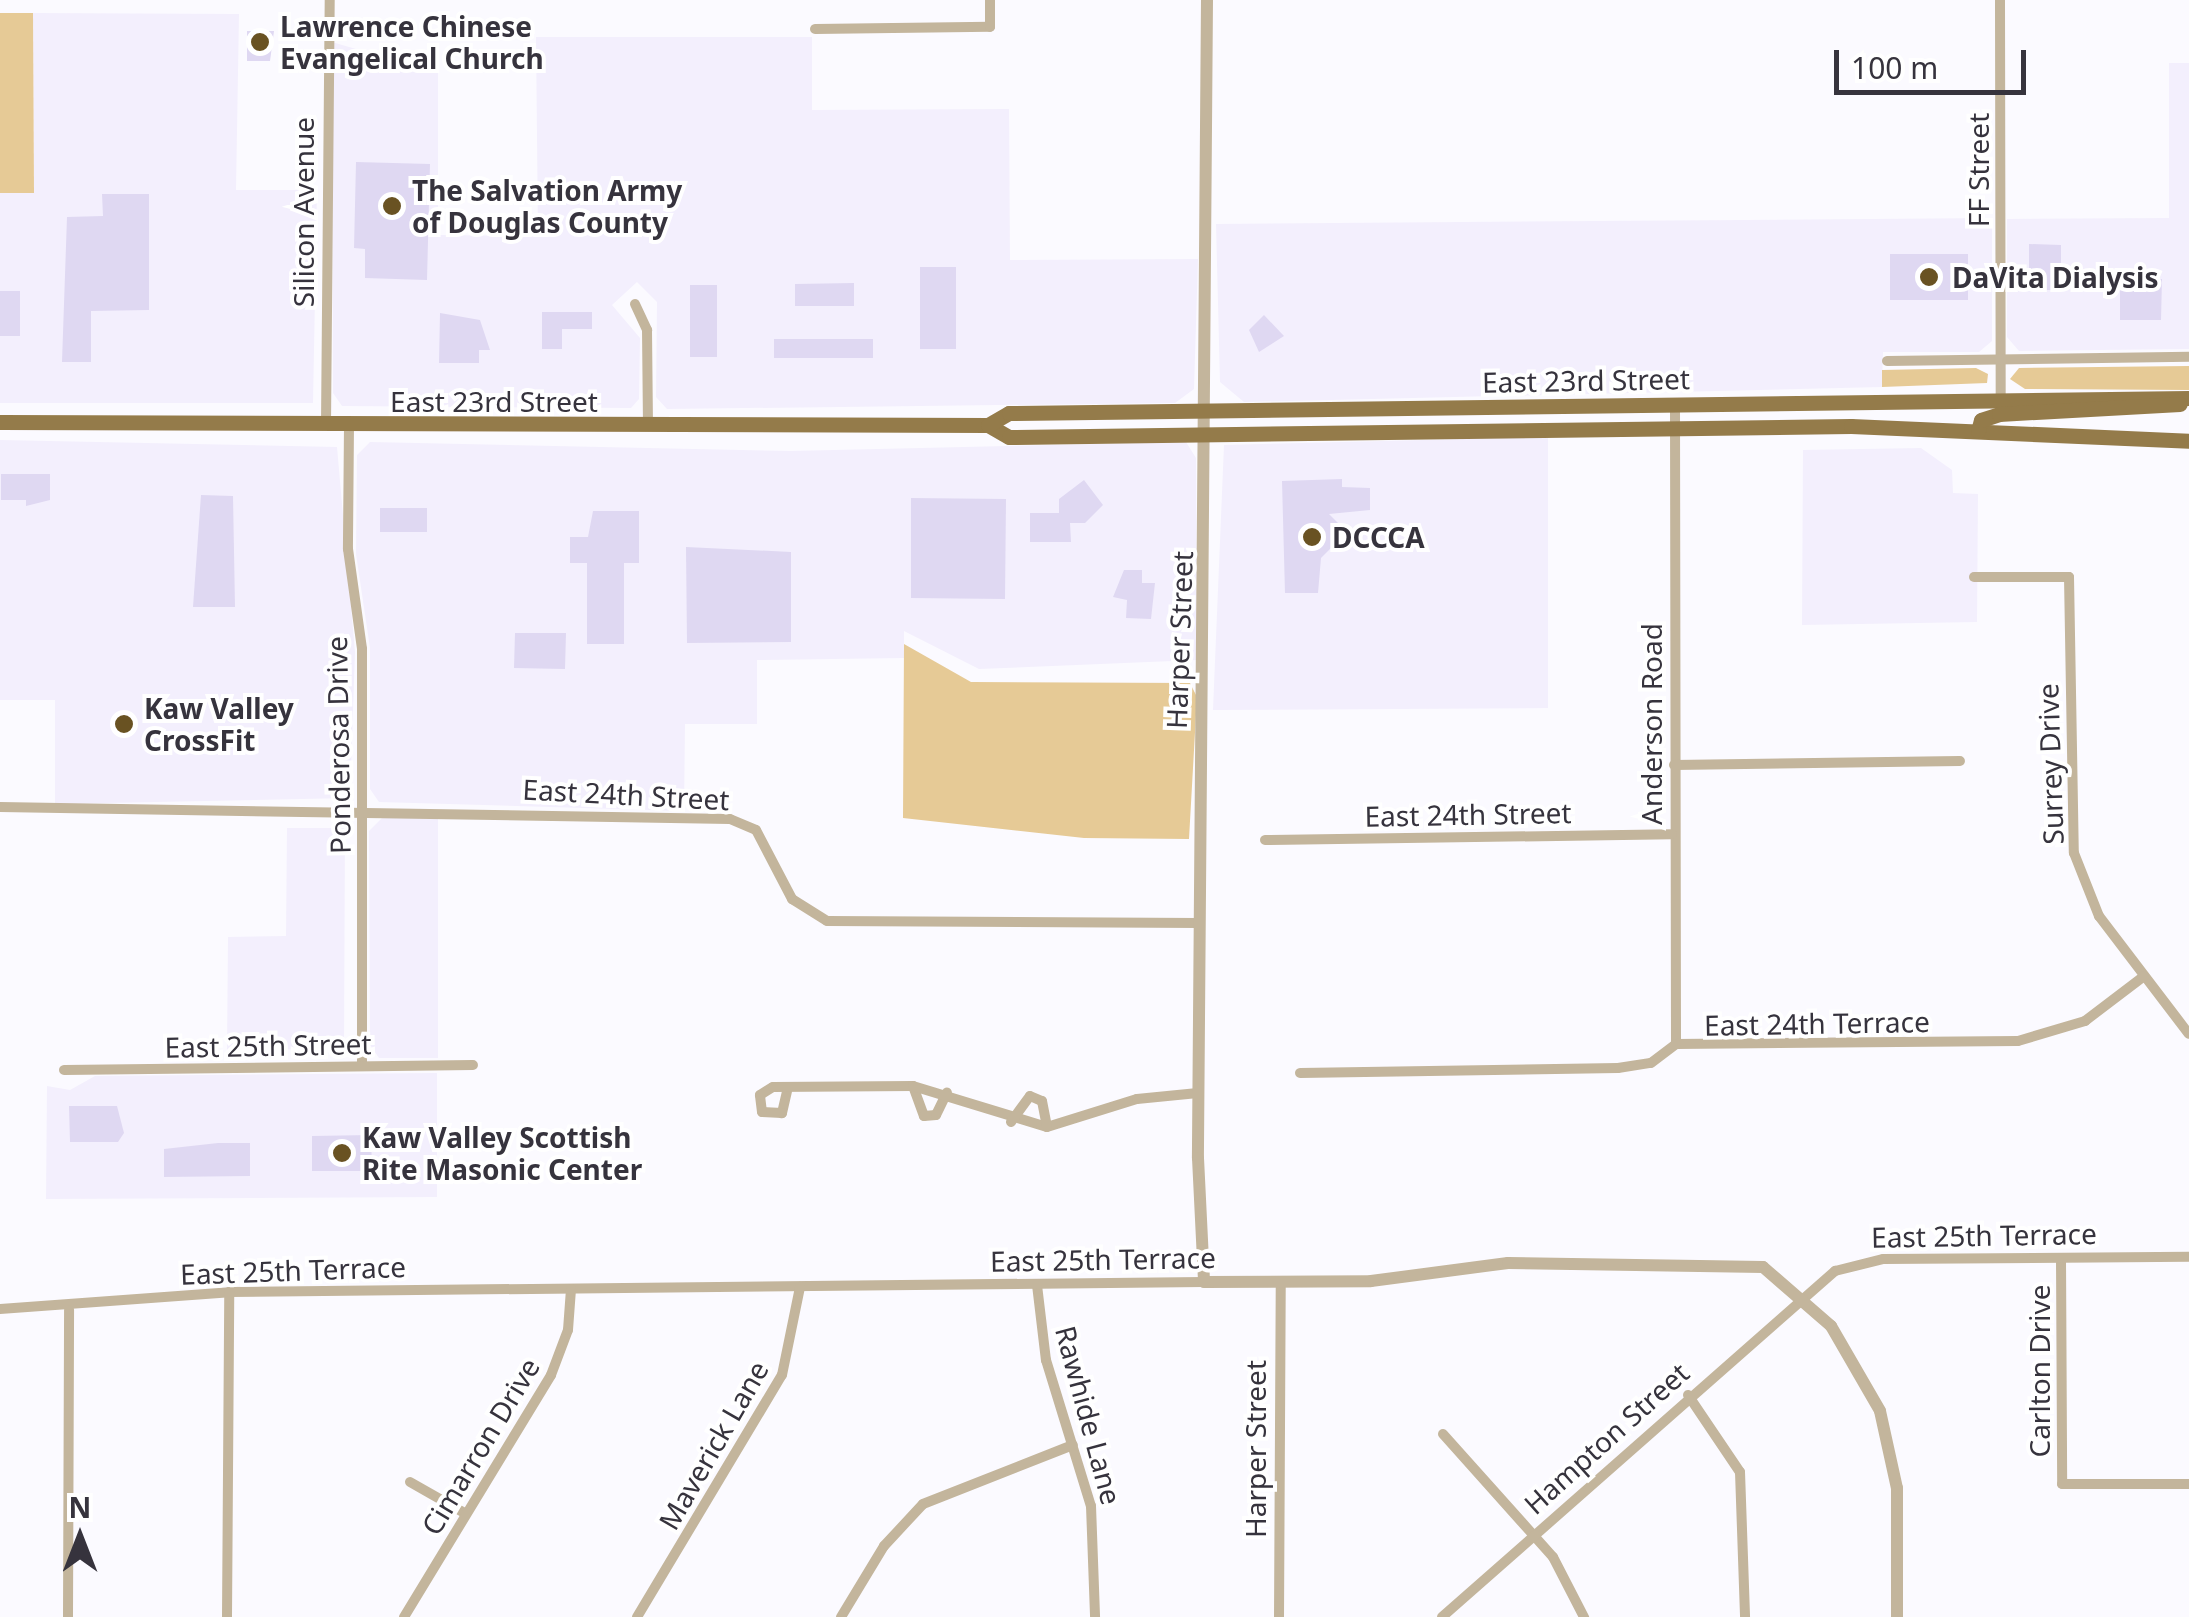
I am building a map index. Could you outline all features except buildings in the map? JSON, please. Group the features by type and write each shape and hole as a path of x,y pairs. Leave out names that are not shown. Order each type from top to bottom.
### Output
{"main road":[{"name":"East 23rd Street","path":"0,422 988,425 1009,413 2001,399 2189,400"},
{"path":"1978,432 1991,415 2162,410 2189,400"},
{"name":"East 23rd Street","path":"988,425 1009,437 1675,428 1978,432 2189,441"}],"street":[{"name":"Silicon Avenue","path":"326,424 330,0"},
{"path":"815,29 990,27 990,0"},
{"name":"Harper Street","path":"1204,1282 1198,1094 1208,434 1207,0"},
{"name":"FF Street","path":"2000,0 2001,399"},
{"path":"635,304 647,330 648,426"},
{"path":"1886,361 2189,357"},
{"name":"Anderson Road","path":"1675,404 1672,834 1676,1044"},
{"name":"Ponderosa Drive","path":"349,425 362,810 362,1066"},
{"name":"Surrey Drive","path":"1974,577 2069,577 2074,853 2100,916 2189,1034"},
{"path":"1674,765 1960,762"},
{"name":"East 24th Street","path":"0,808 362,810 730,819 756,830 792,900 827,921 1199,923"},
{"name":"East 24th Street","path":"1265,840 1672,834"},
{"name":"East 24th Terrace","path":"1300,1072 1618,1068 1651,1063 1676,1044 2018,1042 2085,1021 2144,976"},
{"name":"East 25th Street","path":"64,1070 473,1065"},
{"path":"788,1087 913,1086 948,1092 1011,1122 1047,1127 1137,1099 1198,1094"},
{"path":"913,1086 924,1116 940,1111 948,1092"},
{"path":"1011,1122 1030,1096 1042,1102 1047,1127"},
{"name":"East 25th Terrace","path":"0,1310 69,1310 229,1292 1371,1282 1508,1263 1724,1261 1763,1267 1800,1294 1835,1271 1882,1259 2189,1257"},
{"name":"Carlton Drive","path":"2061,1258 2062,1484 2189,1484"},
{"name":"Harper Street","path":"1278,1617 1281,1282"},
{"name":"Rawhide Lane","path":"1037,1285 1046,1360 1095,1533 1095,1617"},
{"name":"Maverick Lane","path":"637,1617 782,1375 800,1287"},
{"name":"Cimarron Drive","path":"404,1617 562,1350 572,1289"},
{"path":"227,1617 229,1292"},
{"path":"1800,1294 1860,1368 1886,1428 1897,1488 1897,1617"},
{"name":"Hampton Street","path":"1442,1617 1800,1294"},
{"path":"68,1617 69,1310"},
{"path":"1688,1395 1740,1472 1745,1617"},
{"path":"1443,1434 1563,1572 1584,1617"},
{"path":"841,1617 884,1546 923,1504 1073,1445"},
{"path":"410,1482 466,1514"}],"shaded area":[{"path":"0,13 33,13 34,193 0,193"},
{"path":"33,13 239,14 236,190 317,190 313,403 0,403 0,193 34,192"},
{"path":"536,37 812,37 812,110 1009,109 1010,260 1198,259 1194,389 1175,403 667,409 656,397 657,302 637,282 612,305 640,338 639,399 631,408 342,406 333,393 332,42 438,73 438,235 538,236"},
{"path":"2169,63 2189,63 2189,349 2019,351 2007,337 2007,219 2169,218"},
{"path":"1992,218 1992,341 1979,352 1883,352 1882,387 1244,402 1220,382 1216,224"},
{"path":"2189,366 2189,390 2025,389 2010,379 2019,368"},
{"path":"1976,368 1988,374 1987,383 1882,387 1882,370"},
{"path":"1548,437 1548,708 1213,710 1224,445"},
{"path":"0,440 337,447 355,652 350,798 55,804 55,700 0,700"},
{"path":"370,442 791,451 1186,442 1196,458 1197,660 979,669 904,631 904,658 757,660 757,724 685,724 684,811 379,802 370,789 370,648 356,554 357,455"},
{"path":"1921,448 1952,470 1953,493 1978,494 1977,622 1802,625 1803,450"},
{"path":"904,644 971,682 1190,683 1197,697 1189,839 1084,838 903,818"},
{"path":"438,817 438,1058 379,1058 370,1045 369,831 382,818"},
{"path":"287,828 345,828 344,1049 227,1050 228,937 286,936"},
{"path":"437,1073 437,1197 46,1199 47,1086 70,1090 95,1076"}],"place":[{"name":"Lawrence Chinese Evangelical Church","path":"260,42"},
{"name":"The Salvation Army of Douglas County","path":"392,206"},
{"name":"DaVita Dialysis","path":"1929,277"},
{"name":"DCCCA","path":"1312,537"},
{"name":"Kaw Valley CrossFit","path":"124,724"},
{"name":"Kaw Valley Scottish Rite Masonic Center","path":"342,1153"}]}
